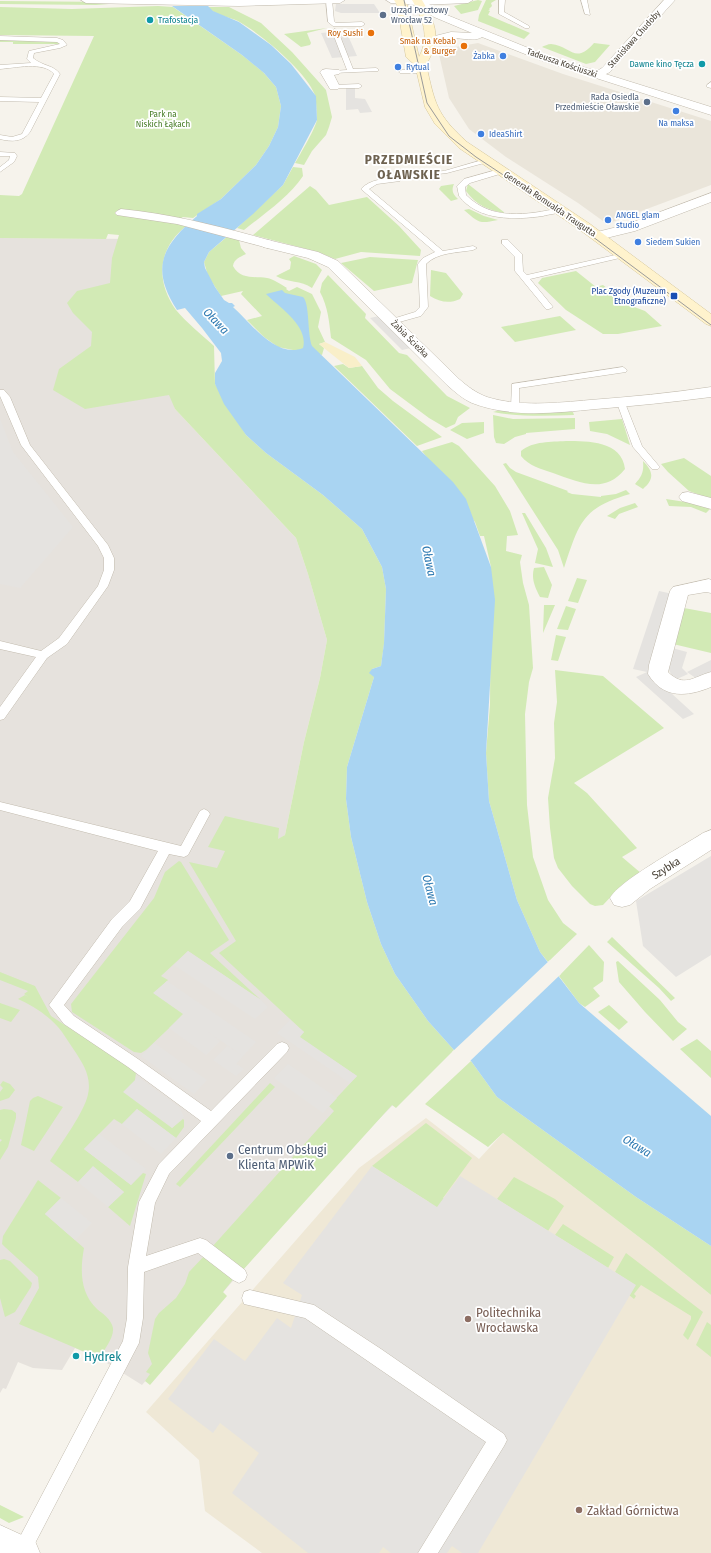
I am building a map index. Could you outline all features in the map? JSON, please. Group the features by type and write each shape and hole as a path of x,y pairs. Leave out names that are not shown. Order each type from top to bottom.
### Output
{"main road":[{"name":"Generała Romualda Traugutta","path":"399,0 402,5 412,57 421,68 428,100 439,121 463,145 598,236 711,321"},
{"path":"418,1 425,16 431,40 421,68"}],"street":[{"path":"86,0 162,2 340,0"},
{"path":"391,0 468,0"},
{"name":"Stanisława Chudoby","path":"596,75 607,69 670,0"},
{"name":"Tadeusza Kościuszki","path":"418,1 438,15 544,58 711,111"},
{"path":"431,40 457,35 492,37"},
{"path":"334,87 326,72 338,75"},
{"path":"598,236 630,228 711,197"},
{"name":"Żabia Ścieżka","path":"122,213 152,215 178,220 313,255 333,264 466,394 481,400 498,405 548,408 621,403 711,392"},
{"path":"688,497 711,504"},
{"path":"711,587 709,585 680,591 659,665 658,674 666,682 678,687 691,688 711,679"},
{"name":"Szybka","path":"622,898 642,883 711,839"}],"lane":[{"path":"328,0 331,22 335,25 362,24"},
{"path":"502,0 501,13 527,27"},
{"path":"584,0 588,14"},
{"path":"335,31 351,64 351,71"},
{"path":"0,38 57,40 64,43 62,46 31,52 30,59 36,64 54,70 56,74 26,133 14,139 5,139 0,137"},
{"path":"0,67 36,64"},
{"path":"402,71 421,68"},
{"path":"351,71 377,72 365,76 338,75 351,71"},
{"path":"334,87 359,86"},
{"path":"0,99 42,100"},
{"path":"0,154 8,153 13,154 14,156 12,161 0,170"},
{"path":"413,175 444,171 486,161"},
{"path":"500,171 467,181 461,186 462,195 473,206 484,212 520,216 539,215 560,210"},
{"path":"397,179 371,184 365,189 442,254"},
{"path":"505,242 519,256 519,271 549,307"},
{"path":"392,322 418,314 424,307 422,264 426,258 473,248"},
{"path":"524,278 624,255"},
{"path":"515,407 515,386 623,370"},
{"path":"0,716 43,655 63,641 103,586 109,570 110,558 103,545 26,445 6,397 1,392"},
{"path":"621,403 638,447 655,467"},
{"path":"0,645 43,655"},
{"path":"0,806 184,852 204,814"},
{"path":"166,848 135,905 117,923 56,1005 69,1020 133,1063 211,1120"},
{"path":"15,1549 132,1343 135,1318 136,1267 147,1202 160,1176 164,1169 282,1048"},
{"path":"136,1267 200,1245 239,1275"},
{"path":"250,1298 308,1311 375,1355 498,1440 427,1553"}],"shaded area":[{"path":"336,4 374,4 380,13 341,13 335,11"},
{"path":"346,31 357,56 332,58 321,33"},
{"path":"478,43 563,74 711,121 711,185 612,222 603,221 578,203 506,157 469,129 449,98 438,50"},
{"path":"346,88 355,88 355,98 365,99 372,112 360,113 358,109 346,110"},
{"path":"0,238 137,239 175,409 296,538 327,640 285,835 243,863 393,1105 342,1156 142,1385 102,1360 75,1348 62,1370 33,1368 18,1362 6,1389 3,1388 0,1393"},
{"path":"379,316 411,348 402,350 370,318"},
{"path":"0,419 13,452 73,527 20,588 0,584"},
{"path":"659,591 673,594 648,672 694,714 683,719 636,677 647,672 633,669"},
{"path":"672,648 687,652 682,668 688,674 677,679 671,674 667,666"},
{"path":"711,660 711,673 697,679 687,672"},
{"path":"711,856 711,955 676,977 643,946 636,901"},
{"path":"188,951 261,1000 268,1007 255,1019 174,965"},
{"path":"167,981 256,1042 243,1056 208,1032 220,1041 206,1055 169,1028 183,1014 153,993"},
{"path":"290,1020 304,1032 300,1037 357,1076 350,1083 277,1033"},
{"path":"154,1043 207,1080 194,1094 141,1056"},
{"path":"227,1046 243,1056 236,1064 244,1069 236,1076 213,1060"},
{"path":"288,1064 337,1098 323,1113 274,1078"},
{"path":"138,1077 179,1107 184,1117 172,1128 123,1092"},
{"path":"137,1109 176,1138 161,1154 122,1124"},
{"name":"Politechnika Wrocławska","path":"426,1118 479,1159 503,1133 652,1247 711,1295 711,1553 262,1553 205,1511 199,1460 146,1412 359,1168"},
{"path":"99,1134 146,1169 131,1185 84,1149"},
{"path":"93,1166 124,1192 108,1207 78,1182"},
{"name":"Politechnika Wrocławska","path":"372,1166 437,1207 460,1176 636,1285 478,1553 462,1553 452,1546 447,1553 391,1553 383,1547 379,1553 308,1553 232,1493 259,1453 220,1423 213,1433 168,1399 214,1339 245,1361 277,1318 291,1328 302,1295 283,1283"},
{"path":"61,1198 92,1223 75,1240 45,1214"}],"green space":[{"path":"478,0 482,1 478,10 461,14 454,6"},
{"path":"486,0 496,0 491,3 492,6 489,9 490,10 488,10 490,11 488,15 530,33 524,39 478,21 479,15"},
{"path":"0,1 111,2 109,4 96,5 0,4"},
{"name":"Park na Niskich Łąkach","path":"158,6 173,7 242,55 263,72 276,87 281,106 278,127 269,146 256,165 221,199 193,218 183,217 175,222 186,226 177,235 165,255 163,276 165,287 169,299 176,310 189,324 214,346 215,384 246,435 266,453 323,495 362,529 382,567 386,589 384,644 381,666 372,669 374,677 347,767 346,799 351,837 367,902 381,944 395,974 428,1021 454,1050 396,1108 392,1105 243,1270 212,1247 334,1111 329,1106 357,1076 299,1037 304,1032 219,953 236,941 189,862 217,868 225,851 208,847 225,816 279,828 278,839 285,835 327,640 296,538 175,409 169,395 85,409 53,390 59,369 91,346 92,332 73,313 67,303 77,291 110,283 112,258 119,235 108,234 106,239 0,238 0,195 19,196 22,194 94,36 0,35 0,7 72,9"},
{"path":"208,7 229,7 261,23 292,52 326,90 332,117 326,135 312,151 304,165 295,163 311,134 317,119 315,95 310,85 293,64 248,27 238,21 218,14"},
{"path":"327,28 307,33 311,43 310,45 301,47 284,34"},
{"path":"0,39 55,41 60,43 13,44 13,42 0,42"},
{"path":"594,43 610,45 595,62 586,64 542,47 551,44 558,45 577,54 582,53"},
{"path":"293,167 302,168 303,176 291,191 244,230 237,228 283,185"},
{"path":"454,184 453,192 458,199 451,201 439,189 441,186"},
{"path":"468,184 505,213 488,209 474,200 466,191"},
{"path":"310,186 316,190 329,205 367,197 399,226 421,250 420,256 361,252 335,259 318,252 253,235"},
{"path":"469,209 484,216 498,220 483,222 476,220 464,210"},
{"path":"228,236 239,240 241,248 246,254 238,258 233,266 240,274 269,279 287,288 286,289 289,291 297,287 312,294 321,312 318,327 325,342 319,344 324,348 322,355 308,351 278,347 264,337 247,320 262,316 241,294 243,291 221,296 208,276 204,262 209,252"},
{"path":"294,256 316,264 322,270 312,288 308,285 285,280 276,276 290,269 291,262 289,259"},
{"path":"370,257 418,260 412,283 374,291 341,263"},
{"path":"431,270 446,273 463,294 460,299 445,302 430,296"},
{"path":"576,271 596,287 603,285 629,305 645,311 662,326 618,334 603,334 566,310 538,283 542,278"},
{"path":"328,275 366,314 365,318 399,353 407,355 447,396 470,408 458,417 455,424 446,428 429,418 390,389 366,360 331,338 329,320 320,292 322,283"},
{"path":"560,316 576,330 515,342 501,327"},
{"path":"343,364 349,368 362,366 378,388 393,401 442,437 417,446 334,366"},
{"path":"500,410 516,412 573,412 574,415 544,416 503,414 493,412"},
{"path":"493,415 513,419 575,418 575,429 526,433 515,437 504,444 496,443 494,437"},
{"path":"622,419 630,445 607,434 590,431 589,422"},
{"path":"484,422 484,433 467,439 450,430 462,423"},
{"path":"566,441 584,441 603,444 618,453 623,460 625,469 609,482 600,484 582,483 531,465 521,456 521,451 531,445"},
{"path":"452,442 459,446 495,486 510,511 518,535 507,536 506,551 522,555 520,562 523,583 529,605 533,668 529,682 525,714 527,805 533,857 548,900 563,923 577,934 548,962 540,952 517,900 489,801 486,753 490,705 491,567 484,536 480,536 475,522 422,451"},
{"path":"684,458 711,476 711,499 689,491 661,464"},
{"path":"643,461 651,472 651,478 643,489 635,484 642,474"},
{"path":"506,463 516,472 568,491 567,492 572,494 601,497 626,490 630,494 601,505 584,520 574,540 564,568 558,550 503,464"},
{"path":"666,499 711,508 706,513 691,507 669,506"},
{"path":"635,503 638,507 619,514 615,519 607,516 620,508"},
{"path":"522,513 525,513 546,548 553,567 535,563 538,549"},
{"path":"544,567 552,585 548,598 540,597 533,579 534,568"},
{"path":"577,578 587,580 578,603 568,601"},
{"path":"544,605 555,605 543,633"},
{"path":"566,606 576,609 568,630 557,629"},
{"path":"684,608 711,613 711,653 673,644"},
{"path":"556,635 566,637 558,661 551,660"},
{"path":"555,670 603,676 664,728 574,783 587,793 637,848 622,857 642,874 619,888 603,905 595,906 590,904 572,886 558,868 554,858 548,798 555,758 554,723 557,702"},
{"path":"179,861 229,940 210,953 261,1000 188,951 161,976 168,980 154,993 184,1014 146,1050 141,1053 134,1052 72,1012 71,1004 154,898 165,872"},
{"path":"612,937 675,998 671,1001 659,988 607,942"},
{"path":"589,945 604,962 603,981 593,988 600,996 585,1007 579,1003 559,976"},
{"path":"618,961 660,1000 678,1022 687,1029 673,1041 619,982 616,962"},
{"path":"0,972 35,986 51,1016 134,1070 136,1073 135,1080 172,1128 183,1119 184,1120 184,1127 176,1138 137,1109 122,1124 114,1119 84,1149 131,1185 143,1173 146,1174 130,1226 108,1207 124,1192 93,1167 78,1182 50,1161 76,1122 84,1105 89,1091 88,1078 81,1061 58,1027 42,1013 18,999 25,995 29,997 24,994 28,991 0,980"},
{"path":"0,1003 20,1010 11,1022 0,1018"},
{"path":"609,1005 628,1022 619,1030 598,1012"},
{"path":"697,1039 711,1051 711,1078 680,1049"},
{"path":"471,1061 497,1097 636,1197 711,1246 711,1295 652,1247 503,1133 488,1147 425,1104"},
{"path":"3,1081 10,1084 15,1090 9,1098 0,1101 0,1092 3,1088 0,1085"},
{"path":"270,1083 275,1087 180,1187 176,1184"},
{"path":"38,1096 63,1107 34,1151 21,1145 30,1101"},
{"path":"0,1110 12,1110 16,1113 16,1118 8,1147 0,1160 0,1142 2,1140 0,1139"},
{"path":"426,1123 472,1158 443,1198 461,1210 328,1303 429,1202 372,1166"},
{"path":"514,1177 555,1199 564,1206 548,1231 497,1199"},
{"path":"38,1180 61,1198 45,1214 84,1248 82,1273 84,1288 91,1303 112,1325 112,1336 99,1358 19,1324 39,1288 38,1277 2,1244 3,1236"},
{"path":"563,1224 614,1257 608,1268 555,1235"},
{"path":"626,1253 703,1312 688,1340 683,1335 691,1316 641,1285 634,1294 636,1296 634,1299 629,1295 635,1285 615,1272"},
{"path":"206,1254 235,1277 223,1292 227,1296 150,1385 145,1381 150,1374 146,1372 152,1364 148,1353 155,1319 159,1313 176,1298 185,1284 189,1272"},
{"path":"4,1259 10,1261 32,1283 15,1312 5,1317 0,1298 0,1260"},
{"path":"707,1322 711,1325 711,1357 696,1345"},
{"path":"0,1505 24,1517 9,1523 0,1518"}],"sand":[{"path":"325,342 355,357 362,366 349,368 319,344"}],"water":[{"name":"Oława","path":"172,6 208,6 213,11 239,22 271,45 291,64 316,96 317,120 283,185 253,214 209,252 204,262 205,268 224,300 232,303 235,306 233,307 265,338 283,348 293,350 303,348 304,340 302,332 292,318 266,294 282,290 285,293 303,297 307,306 309,334 312,346 453,482 466,499 491,567 495,600 486,753 489,801 517,900 540,952 579,1003 711,1116 711,1246 636,1197 497,1097 471,1061 454,1050 428,1021 395,974 381,944 367,902 351,837 346,799 347,767 374,677 369,673 372,669 381,666 384,643 386,589 382,567 362,529 323,495 266,453 246,435 224,404 215,384 215,373 222,361 221,353 185,308 177,310 164,282 162,270 164,258 175,237 197,216 197,214 221,199 256,165 269,146 278,127 281,106 276,87 264,73 242,55"}],"pier":[{"path":"550,960 561,974 469,1062 452,1052"}],"tram line":[{"path":"404,0 427,103 449,136 476,157 561,213 711,325"}],"place":[{"name":"Urząd Pocztowy Wrocław 52","path":"383,15"},
{"name":"Trafostacja","path":"150,20"},
{"name":"Roy Sushi","path":"371,33"},
{"name":"Smak na Kebab & Burger","path":"464,46"},
{"name":"Żabka","path":"503,56"},
{"name":"Dawne kino Tęcza","path":"702,64"},
{"name":"Rytual","path":"398,67"},
{"name":"Rada Osiedla Przedmieście Oławskie","path":"647,102"},
{"name":"Na maksa","path":"676,111"},
{"name":"IdeaShirt","path":"481,134"},
{"name":"ANGEL glam studio","path":"608,220"},
{"name":"Siedem Sukien","path":"638,242"},
{"name":"Plac Zgody (Muzeum Etnograficzne)","path":"674,296"},
{"name":"Centrum Obsługi Klienta MPWiK","path":"230,1156"},
{"name":"Politechnika Wrocławska","path":"468,1319"},
{"name":"Hydrek","path":"76,1356"},
{"name":"Zakład Górnictwa","path":"579,1510"}],"district":[{"name":"PRZEDMIEŚCIE OŁAWSKIE","path":"409,166"}]}
